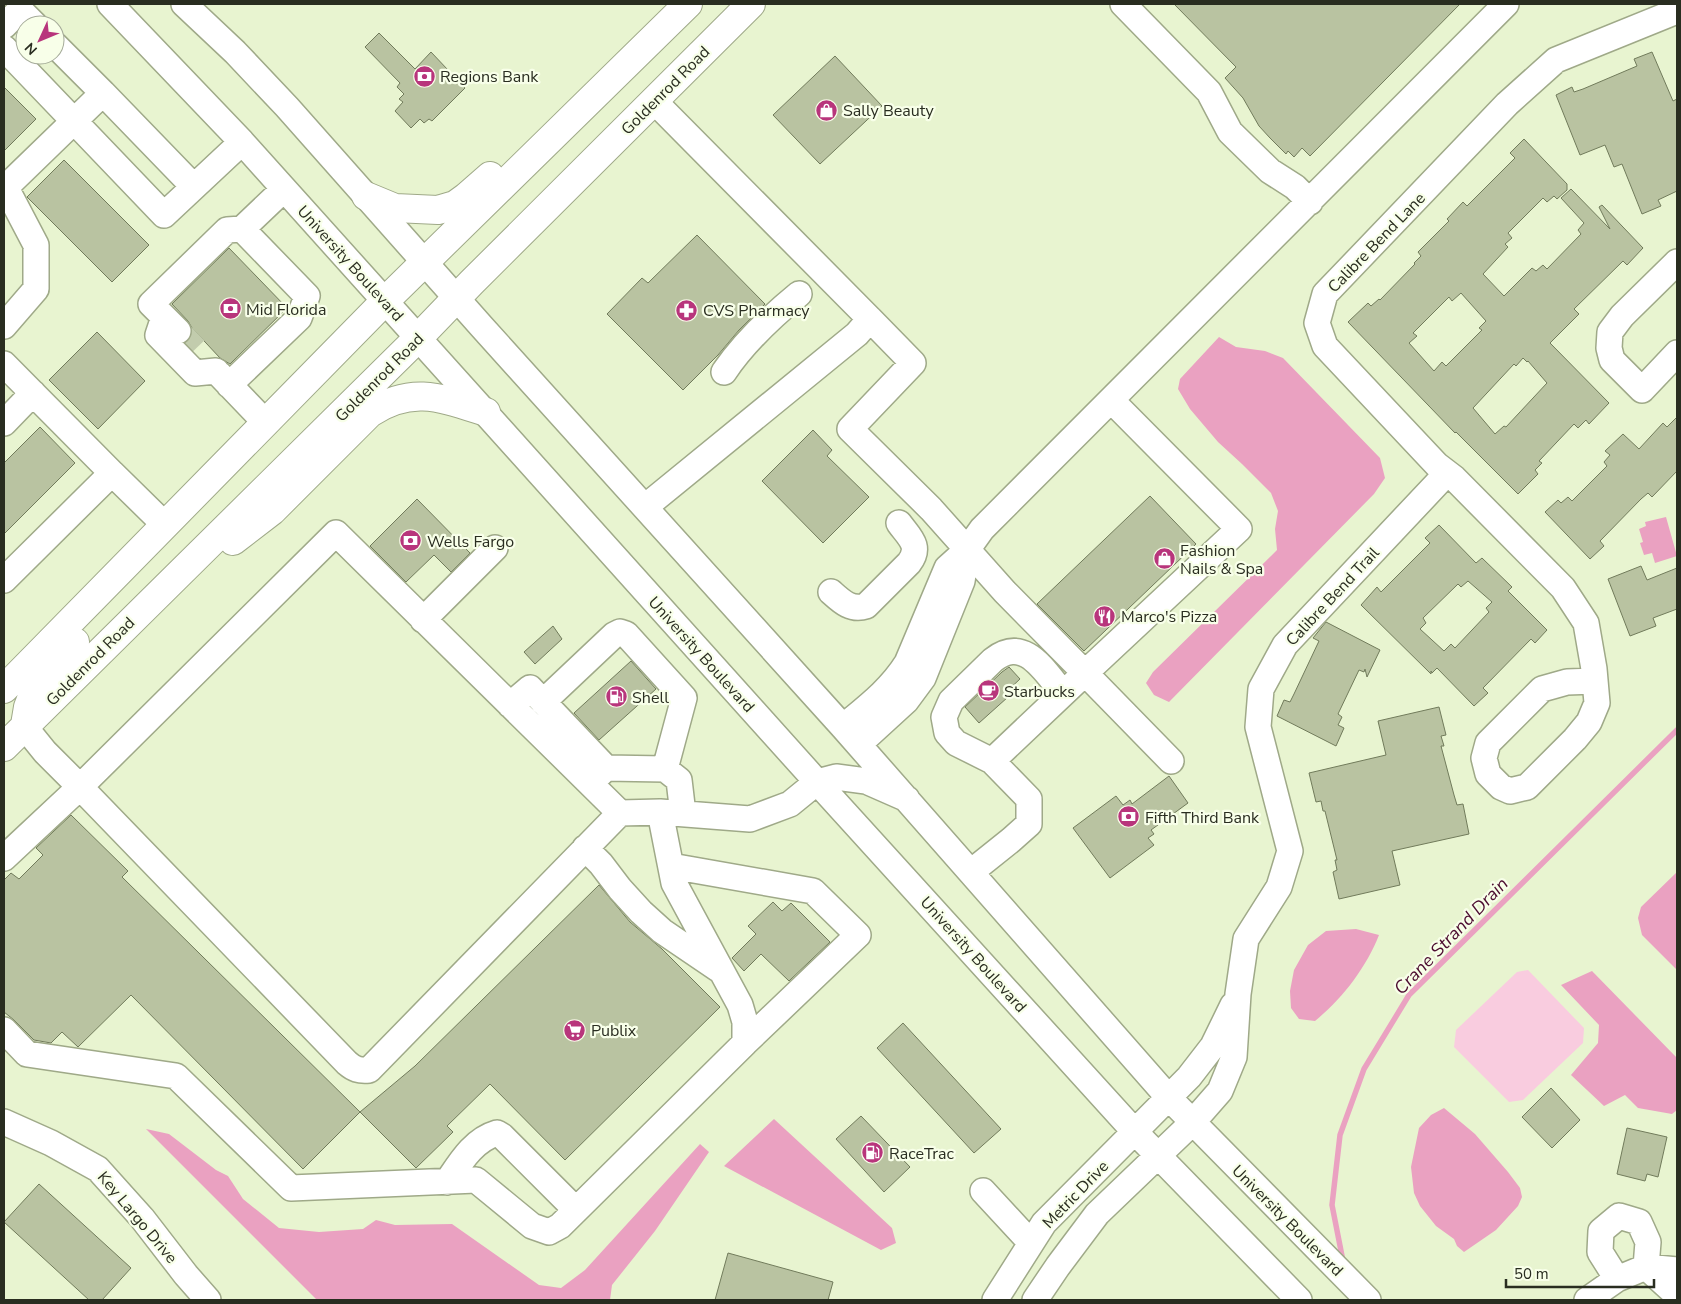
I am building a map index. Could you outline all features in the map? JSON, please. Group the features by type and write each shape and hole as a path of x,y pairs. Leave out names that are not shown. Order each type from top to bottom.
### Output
{"main road":[{"path":"4,689 385,301 426,263 688,4"},
{"name":"Goldenrod Road","path":"4,747 419,337 751,4"},
{"path":"366,196 395,208 438,210 455,205 549,122 601,90"},
{"path":"139,613 272,511 370,413 385,403 414,395 441,398 486,412"},
{"path":"24,726 28,707 37,684 62,655 127,588 138,574 159,531"}],"street":[{"name":"University Boulevard","path":"110,4 242,142 817,782 1135,1132 1298,1300"},
{"name":"University Boulevard","path":"184,4 235,52 287,107 456,298 851,736 1169,1098 1368,1300"},
{"path":"1123,4 1209,92 1230,132 1270,171 1295,187 1310,202"},
{"path":"851,736 906,701 923,678 962,581 967,550 982,529 1506,4"},
{"path":"4,26 20,10 25,15"},
{"name":"Calibre Bend Lane","path":"1595,681 1567,682 1542,689 1488,743 1484,758 1488,774 1500,787 1510,791 1526,787 1576,739 1589,722 1598,702 1595,681 1586,624 1564,588 1437,465 1325,346 1317,323 1325,294 1507,104 1556,60 1677,11"},
{"path":"4,48 164,215 242,142"},
{"path":"65,55 194,188"},
{"path":"4,326 36,290 36,245 5,186 75,122 103,93"},
{"path":"654,101 914,363 850,429 931,509 1005,592 1171,761"},
{"path":"242,229 307,296 299,318 216,371 195,373 158,335 164,317 227,230 242,229 284,189"},
{"path":"1677,262 1622,316 1610,332 1609,348 1612,360 1642,390 1677,353"},
{"path":"724,372 737,352 799,294"},
{"path":"645,506 857,334 870,319"},
{"path":"4,364 112,473 159,531"},
{"path":"216,371 266,422"},
{"path":"4,423 33,393"},
{"path":"992,761 1239,528 1111,400"},
{"path":"4,580 112,473"},
{"name":"Calibre Bend Trail","path":"1192,1123 1220,1091 1234,1057 1238,994 1246,939 1279,887 1290,851 1258,728 1261,689 1284,645 1447,473"},
{"path":"831,592 848,606 860,608 866,606 909,563 915,549 914,543 898,524"},
{"path":"4,858 80,787 336,533 510,705 598,776 664,770 680,780 671,813 671,866 674,883 740,1005 745,1022 745,1043"},
{"path":"423,620 495,548"},
{"path":"543,702 614,635 620,632 626,634 684,698 664,770"},
{"path":"970,872 1012,840 1029,824 1029,799 992,761 969,751 952,739 948,733 944,717 951,701 986,666 1000,655 1013,650 1027,653 1033,658 1063,693"},
{"path":"510,705 530,688 543,702 598,776 620,813"},
{"path":"24,726 45,752 340,1057 354,1069 362,1071 369,1070 620,813 671,813 750,820 790,804 817,782 836,777 866,781 907,799"},
{"path":"585,848 601,864 641,912 662,931 722,972"},
{"path":"4,1030 27,1054 176,1076 291,1188 476,1180 532,1226 549,1232 560,1226 745,1043 858,935 813,891 671,866"},
{"name":"Calibre Bend Trail","path":"1169,1098 1189,1078 1213,1046 1238,994"},
{"name":"Metric Drive","path":"995,1300 1044,1223 1169,1098"},
{"name":"Key Largo Drive","path":"4,1122 51,1143 98,1169 142,1218 208,1300"},
{"name":"Metric Drive","path":"1035,1300 1096,1214 1192,1123"},
{"path":"447,1182 477,1143 497,1133 576,1210"},
{"path":"983,1190 1031,1243"},
{"path":"1612,1290 1600,1252 1601,1231 1619,1216 1639,1222 1648,1242 1646,1267"},
{"path":"1646,1267 1677,1295"},
{"path":"1587,1300 1612,1290 1646,1267 1677,1270"}],"shaded area":[{"path":"1219,337 1236,347 1265,351 1283,358 1380,458 1385,478 1374,494 1169,702 1154,695 1146,683 1153,672 1277,550 1275,529 1278,511 1271,493 1218,442 1190,409 1178,389 1180,379"},
{"path":"1666,517 1677,556 1655,563 1652,553 1644,555 1640,543 1643,542 1639,529 1646,526 1645,522"},
{"path":"1677,872 1677,970 1642,935 1638,918 1641,907"},
{"path":"1356,929 1379,935 1360,971 1335,1003 1315,1021 1299,1019 1291,1008 1290,991 1294,970 1308,945 1326,931"},
{"path":"1528,970 1584,1028 1583,1043 1523,1100 1509,1102 1454,1047 1456,1030 1517,972"},
{"path":"1592,971 1677,1058 1677,1110 1672,1114 1638,1108 1625,1095 1604,1106 1571,1075 1598,1043 1599,1025 1561,985"},
{"path":"1444,1108 1475,1134 1520,1188 1522,1197 1518,1206 1496,1230 1464,1252 1457,1246 1454,1239 1436,1226 1420,1206 1414,1193 1411,1167 1419,1128 1431,1115"},
{"path":"774,1119 892,1228 896,1243 881,1250 724,1166"},
{"path":"146,1129 169,1134 216,1170 228,1176 243,1199 279,1228 319,1232 363,1229 376,1220 395,1225 452,1224 539,1285 561,1288 585,1270 700,1144 709,1152 655,1231 612,1285 610,1300 317,1300"}],"building":[{"path":"1174,4 1460,4 1310,156 1302,148 1294,157 1288,151 1286,154 1259,126 1243,98 1225,78 1236,67"},
{"name":"Regions Bank","path":"379,33 415,69 431,52 465,88 432,121 429,119 424,123 420,119 411,128 395,111 403,102 399,99 404,94 397,87 400,83 365,47"},
{"path":"1652,52 1673,101 1677,99 1677,191 1658,200 1661,206 1642,214 1622,164 1614,167 1605,145 1580,155 1556,95 1572,87 1574,92 1583,89 1637,66 1634,59"},
{"name":"Sally Beauty","path":"835,56 882,106 820,164 773,115"},
{"path":"4,87 36,119 4,151"},
{"path":"1524,139 1567,184 1567,190 1557,199 1554,196 1547,202 1543,198 1508,233 1512,238 1505,244 1508,247 1483,274 1504,296 1532,268 1536,271 1543,265 1547,269 1581,234 1578,230 1584,223 1561,198 1571,189 1610,229 1599,207 1602,205 1643,248 1627,265 1623,261 1574,309 1579,314 1550,343 1609,403 1589,424 1586,420 1578,428 1574,424 1539,461 1542,463 1535,470 1538,474 1518,494 1455,433 1348,322 1368,303 1371,306 1380,300 1415,264 1421,256 1418,252 1449,221 1447,219 1463,202 1467,206 1515,158 1510,153","holes":["1461,293 1486,321 1479,328 1482,330 1446,366 1442,362 1434,371 1409,343 1417,336 1413,333 1449,297 1452,301","1523,358 1528,361 1547,383 1506,427 1504,426 1495,434 1473,408 1514,364 1516,366"]},
{"path":"64,160 149,245 112,282 27,197"},
{"name":"CVS Pharmacy","path":"697,235 765,304 683,390 607,314 642,278 648,283"},
{"name":"Mid Florida","path":"229,248 287,308 230,364 220,358 172,304"},
{"path":"97,332 145,381 98,429 49,380"},
{"path":"1677,417 1677,471 1652,497 1648,493 1641,499 1600,541 1604,546 1590,559 1545,512 1558,500 1561,503 1568,497 1572,501 1607,466 1604,462 1610,455 1605,451 1623,434 1639,449 1663,423 1667,427"},
{"path":"40,427 75,463 4,534 4,463"},
{"path":"813,430 832,450 827,456 869,497 823,543 762,481"},
{"path":"1150,496 1196,544 1084,651 1037,604"},
{"name":"Wells Fargo","path":"417,499 470,553 451,572 434,555 406,582 370,546"},
{"path":"1439,525 1476,563 1482,558 1512,587 1508,591 1547,630 1535,643 1531,639 1483,688 1488,693 1474,706 1437,668 1432,673 1431,671 1431,674 1361,605 1377,587 1381,592 1430,543 1425,538","holes":["1468,581 1492,602 1486,608 1489,612 1455,648 1451,644 1444,651 1420,629 1426,623 1423,618 1458,584 1461,587"]},
{"path":"1641,566 1647,580 1677,568 1677,609 1653,618 1656,626 1630,636 1608,579"},
{"path":"1326,622 1380,650 1367,677 1365,669 1364,672 1359,670 1338,714 1342,717 1338,725 1344,728 1336,746 1277,716 1284,700 1290,702 1319,641 1313,638"},
{"path":"553,626 562,639 535,664 524,652"},
{"path":"631,661 656,689 599,740 574,713"},
{"name":"Starbucks","path":"1009,667 1020,679 1005,693 1008,697 979,723 965,707"},
{"path":"1439,707 1446,735 1441,736 1444,746 1441,746 1457,805 1463,804 1469,834 1392,851 1400,885 1339,899 1333,872 1337,870 1335,860 1337,860 1325,811 1323,811 1321,801 1316,802 1309,773 1386,755 1378,721"},
{"name":"Fifth Third Bank","path":"1169,776 1188,803 1151,830 1154,834 1148,838 1154,845 1110,878 1073,828 1116,796 1123,805 1130,800 1132,804"},
{"path":"71,815 128,871 122,877 360,1112 303,1169 131,995 78,1047 62,1032 51,1043 34,1040 4,1012 4,880 11,873 19,879 43,855 36,848"},
{"path":"599,885 630,922 662,949 720,1007 565,1160 490,1084 447,1126 453,1132 416,1168 360,1112 415,1066"},
{"path":"773,902 782,911 791,903 830,942 789,981 761,954 744,971 732,958 756,934 748,926"},
{"path":"903,1023 1001,1129 974,1153 877,1048"},
{"path":"1551,1088 1580,1120 1552,1148 1522,1117"},
{"name":"RaceTrac","path":"861,1116 910,1167 884,1192 836,1139"},
{"path":"1627,1128 1667,1137 1658,1177 1647,1174 1645,1181 1617,1174"},
{"path":"39,1184 131,1268 102,1300 89,1300 4,1222"},
{"path":"728,1253 833,1282 828,1300 715,1300"}],"waterway":[{"name":"Crane Strand Drain","path":"1343,1261 1332,1205 1340,1135 1364,1069 1409,995 1677,730"}],"tunnel":[{"path":"178,331 201,355"}],"place":[{"name":"Regions Bank","path":"424,76"},
{"name":"Sally Beauty","path":"827,110"},
{"name":"Mid Florida","path":"230,309"},
{"name":"CVS Pharmacy","path":"687,310"},
{"name":"Wells Fargo","path":"411,541"},
{"name":"Fashion Nails & Spa","path":"1164,559"},
{"name":"Marco's Pizza","path":"1105,616"},
{"name":"Starbucks","path":"988,691"},
{"name":"Shell","path":"616,697"},
{"name":"Fifth Third Bank","path":"1129,817"},
{"name":"Publix","path":"575,1030"},
{"name":"RaceTrac","path":"873,1153"}]}
